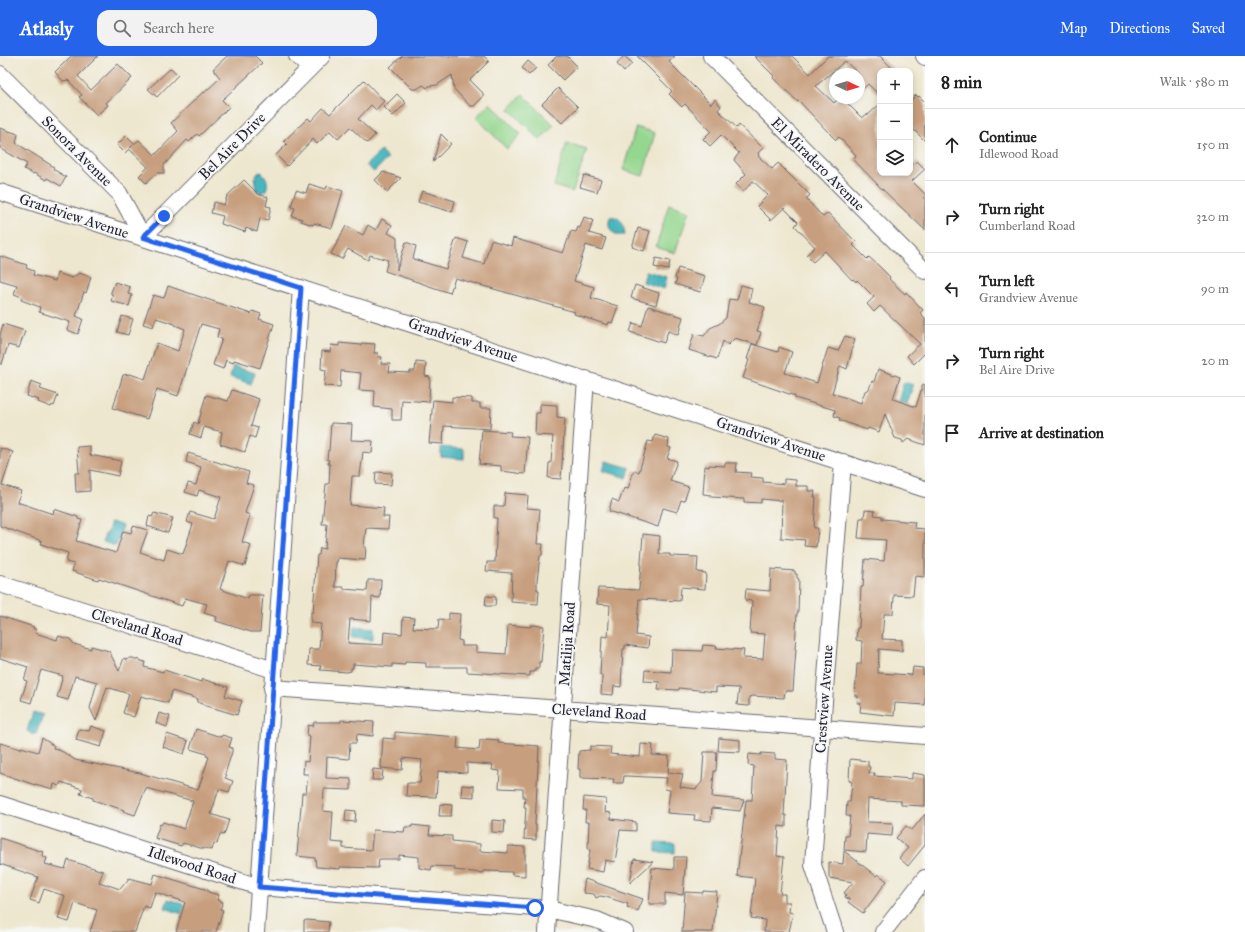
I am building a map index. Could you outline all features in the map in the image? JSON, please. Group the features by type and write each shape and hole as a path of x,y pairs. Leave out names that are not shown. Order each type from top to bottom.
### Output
{"street":[{"path":"297,56 310,68"},
{"name":"Bel Aire Drive","path":"143,237 322,56"},
{"name":"El Miradero Avenue","path":"711,56 925,271"},
{"name":"Sonora Avenue","path":"0,74 119,193 143,237"},
{"name":"Grandview Avenue","path":"0,192 925,489"},
{"path":"256,932 301,288"},
{"name":"Matilija Road","path":"547,932 586,379"},
{"name":"Crestview Avenue","path":"835,932 813,866 822,728 843,462"},
{"name":"Cleveland Road","path":"0,584 274,670"},
{"name":"Cleveland Road","path":"272,688 925,736"},
{"name":"Idlewood Road","path":"0,804 259,887 548,909 597,920 625,932"},
{"path":"884,932 925,878"}],"green space":[{"path":"523,94 554,125 540,140 509,109"},
{"path":"490,103 521,134 507,149 476,117"},
{"path":"636,127 655,133 643,176 623,170"},
{"path":"567,143 587,149 573,192 554,186"},
{"path":"669,204 689,211 675,253 656,247"}],"water":[{"path":"381,151 388,158 374,172 366,165"},
{"path":"261,172 267,180 267,185 266,190 261,193 257,190 255,178 257,173"},
{"path":"610,217 617,218 622,222 625,235 617,235 613,232 609,225"},
{"path":"646,271 667,277 664,289 643,282"},
{"path":"233,366 255,373 251,384 230,377"},
{"path":"904,382 913,385 907,404 898,401"},
{"path":"441,447 464,449 464,459 441,457"},
{"path":"606,461 630,468 627,478 603,471"},
{"path":"111,522 123,526 116,546 103,542"},
{"path":"354,627 373,629 373,639 353,637"},
{"path":"33,712 43,715 36,734 33,733 33,735 27,731"},
{"path":"656,843 675,844 675,853 656,852"},
{"path":"168,899 188,906 185,915 165,908"}],"building":[{"path":"71,56 98,56 78,76 91,90 118,64 132,78 106,103 108,105 97,115 79,97 82,95 68,80 63,81 55,72"},
{"path":"227,56 255,56 262,63 222,100 229,107 199,136 197,134 189,142 187,140 164,165 164,173 157,173 146,183 139,176 148,167 129,149 125,153 117,145 126,136 134,144 139,140 155,155 178,131 171,123 220,78 213,69"},
{"path":"402,56 484,56 489,61 470,80 483,93 483,97 474,106 470,106 454,89 452,75 437,85 429,86 427,88 423,85 417,89 412,89 390,67"},
{"path":"557,56 567,56 577,66 563,80 548,65"},
{"path":"624,56 632,63 624,72 617,64"},
{"path":"637,56 675,56 669,62 711,104 715,99 721,106 718,110 737,128 739,125 763,148 758,153 758,156 772,169 778,163 810,195 806,199 823,217 828,213 856,242 853,245 867,259 869,257 880,267 890,277 889,279 905,294 906,292 923,310 920,313 925,318 925,353 914,364 907,356 920,344 880,306 874,312 867,304 874,297 857,280 856,282 853,279 852,280 825,251 813,262 806,255 815,247 795,226 798,222 784,208 771,220 757,206 768,195 753,181 743,192 736,184 746,174 734,160 739,153 721,135 710,146 703,139 711,131 685,104 682,107 669,94 672,91"},
{"path":"754,56 792,56 810,74 828,56 880,56 892,68 877,68 877,93 868,84 865,87 865,68 853,68 845,61 837,68 829,68 829,75 816,86 829,98 829,104 848,104 862,118 877,107 877,176 913,176 913,164 917,161 925,169 912,181 925,194 925,230 853,159 856,156 855,154 839,137 836,140 799,101 798,102 773,78 774,76"},
{"path":"528,61 536,68 529,75 522,68"},
{"path":"171,68 178,75 157,97 148,89"},
{"path":"364,80 384,101 376,110 371,105 358,119 375,135 367,143 350,127 338,139 330,131 317,144 313,139 287,166 276,155 287,144 284,141 308,118 311,121 323,108 330,114"},
{"path":"558,88 578,107 562,123 542,104"},
{"path":"397,94 406,103 393,116 384,107"},
{"path":"916,95 918,97 919,96 925,102 925,141 913,129 913,98"},
{"path":"0,128 18,134 16,143 54,167 53,169 66,177 61,186 47,178 46,180 24,169 27,164 0,148"},
{"path":"441,134 451,144 433,162"},
{"path":"383,172 401,178 387,192 375,180"},
{"path":"584,175 601,180 597,192 580,187"},
{"path":"244,180 258,194 268,197 266,206 271,207 268,220 260,218 257,232 246,228 245,232 221,224 223,216 211,213 214,202 224,205 227,196"},
{"path":"309,184 326,189 327,186 343,191 332,228 314,223 313,225 292,216 295,208 291,207 296,190 306,193"},
{"path":"422,191 455,201 452,212 418,202"},
{"path":"584,217 593,220 589,233 606,238 602,250 586,245 574,281 594,287 591,298 618,306 612,323 609,322 608,325 574,314 575,312 455,278 450,293 385,271 388,260 370,255 368,260 348,249 342,259 331,254 346,226 363,235 368,225 376,230 382,219 392,225 388,233 397,238 397,270 406,242 416,246 413,259 446,269 456,238 468,242 463,258 484,264 491,240 511,246 513,238 563,253 571,231 576,232 578,227 580,228"},
{"path":"638,228 650,231 644,251 632,247"},
{"path":"0,256 27,265 26,268 34,271 33,275 55,281 57,273 72,278 79,273 91,277 76,316 83,319 78,334 67,330 70,322 39,312 40,307 21,300 22,297 14,294 17,285 0,280"},
{"path":"656,258 670,261 668,270 654,267"},
{"path":"678,268 705,276 700,292 675,284"},
{"path":"115,282 130,287 128,294 132,295 129,306 111,301 113,295 111,292"},
{"path":"635,285 659,293 656,305 631,298"},
{"path":"741,285 752,288 749,302 765,307 757,331 761,332 757,345 735,338 728,345 723,341 717,359 689,350 694,334 704,336 710,328 719,324 726,318 729,299 737,300"},
{"path":"168,286 251,314 252,311 261,314 259,319 274,324 260,368 234,360 233,363 226,360 223,369 213,365 222,339 217,337 219,329 201,324 178,396 157,389 147,419 113,408 123,375 130,374 145,379 157,343 178,351 185,329 156,318 153,327 143,324 153,295 164,298"},
{"path":"648,306 683,317 678,335 668,331 664,343 630,332 633,323 642,326"},
{"path":"122,316 133,319 128,335 117,332"},
{"path":"3,324 25,331 19,348 8,345 2,364 0,364 0,335"},
{"path":"845,336 855,339 847,369 840,366 832,393 861,403 865,391 869,389 872,381 874,382 878,369 900,377 893,399 916,407 923,384 925,385 925,445 908,439 903,443 902,440 895,438 885,414 879,432 868,428 867,430 839,420 840,418 834,416 835,410 795,398 795,396 743,378 752,344 778,352 779,347 792,352 785,373 817,383 828,348 838,351"},
{"path":"339,343 361,345 361,343 375,344 374,353 378,353 378,357 382,357 381,364 390,364 389,372 410,373 410,371 415,371 416,362 426,363 425,376 430,377 429,402 402,400 401,420 392,420 392,409 374,407 375,391 359,390 361,373 341,371 340,387 324,386 326,370 321,369 322,351 330,352 331,345 339,346"},
{"path":"31,381 42,385 40,389 58,395 54,406 52,405 51,407 38,402 39,400 27,396"},
{"path":"232,390 259,399 251,426 258,428 255,438 250,436 245,452 220,444 222,432 204,427 201,438 190,434 194,422 198,424 206,395 228,401"},
{"path":"452,397 472,398 472,403 480,403 480,408 491,408 490,429 444,426 443,444 429,443 433,400 452,402"},
{"path":"540,404 557,405 557,417 565,418 561,479 548,478 549,463 551,463 553,436 535,435 536,413 540,413"},
{"path":"331,423 352,424 351,440 373,441 372,453 363,452 360,476 352,476 350,505 384,508 383,517 389,517 388,529 366,528 364,547 366,547 365,560 338,558 336,562 335,587 367,591 368,580 381,580 380,598 372,597 371,621 350,619 348,643 383,645 384,632 402,634 403,617 414,618 413,628 438,629 439,619 449,620 449,613 460,614 458,640 462,641 462,646 476,646 476,652 506,654 508,625 531,627 531,625 544,626 541,662 539,662 539,668 535,668 535,672 530,672 530,676 467,672 467,667 426,667 426,663 405,662 405,665 392,664 392,667 353,664 351,671 347,672 320,670 321,666 308,665 309,649 319,649 321,624 311,623 311,612 313,612 317,555 319,555 320,548 325,549 327,524 322,524 326,484 329,484 330,464 328,464 329,460 327,460"},
{"path":"482,430 511,432 510,436 528,437 525,474 501,471 501,466 479,464"},
{"path":"655,435 669,439 668,447 671,448 667,458 677,461 670,481 689,487 684,501 681,500 677,512 663,508 658,527 609,511 612,499 619,502 624,488 628,489 634,470 639,472 648,441 653,442"},
{"path":"90,446 90,455 121,461 118,476 90,470 90,491 76,492 75,473 79,473 77,447"},
{"path":"0,448 13,452 2,485 21,491 17,502 53,514 54,509 78,517 78,519 82,520 76,541 116,553 123,531 131,533 133,526 148,530 140,552 164,560 167,549 183,554 193,524 187,522 190,512 214,519 221,497 199,490 197,496 185,492 188,483 196,485 201,467 186,462 188,453 249,472 246,483 254,485 245,513 250,515 242,542 251,545 245,566 229,561 220,589 248,599 249,595 263,595 260,632 251,632 216,621 217,617 204,613 207,604 185,598 182,606 99,578 98,580 72,571 74,564 66,562 68,553 41,544 42,541 0,526"},
{"path":"725,463 737,463 736,472 751,473 750,477 763,478 763,482 784,484 784,479 796,480 796,486 808,486 808,491 815,491 814,528 818,528 816,547 804,546 805,540 781,538 782,501 761,499 761,503 744,502 744,499 711,497 711,495 703,494 705,466 725,466"},
{"path":"376,472 392,473 391,485 375,484"},
{"path":"505,493 528,495 527,508 540,509 537,544 543,544 537,581 537,590 539,590 538,604 511,602 512,573 486,571 487,562 495,562 497,518 494,518 494,506 504,506"},
{"path":"865,510 875,511 874,515 882,516 882,519 915,522 914,528 925,529 925,577 915,576 913,596 894,595 893,614 884,614 882,639 902,640 902,651 879,649 878,673 912,675 913,667 923,668 923,675 925,675 925,705 895,703 894,716 860,712 861,703 857,703 858,696 855,696 857,664 861,664 862,641 856,640 857,628 859,628 861,587 863,587 865,559 884,561 886,540 858,538 860,518 864,518"},
{"path":"154,513 173,518 168,533 147,526 149,516 152,517"},
{"path":"643,534 660,536 659,554 698,557 697,572 706,573 705,589 681,587 680,601 639,599 636,635 649,637 648,648 625,645 625,649 623,649 621,687 614,686 613,695 601,694 602,675 600,675 602,636 608,637 610,605 597,604 598,588 639,590"},
{"path":"771,569 795,571 797,578 799,579 793,691 785,691 784,698 749,697 749,706 737,705 739,688 716,687 716,692 679,688 679,690 658,689 659,682 644,681 645,670 671,672 672,650 702,651 703,645 717,646 716,648 744,650 743,658 763,659 765,634 750,633 752,601 745,600 746,589 770,591"},
{"path":"486,596 496,597 495,606 485,606"},
{"path":"0,616 34,627 33,629 36,629 35,633 57,640 58,636 70,639 74,644 91,649 91,646 109,651 119,671 124,658 128,660 129,658 133,658 145,662 144,667 163,672 164,670 201,682 202,679 228,687 225,696 242,701 237,715 207,706 197,702 198,699 172,691 168,703 141,696 134,717 123,713 129,694 107,687 96,721 90,708 97,682 75,676 68,700 57,697 63,676 41,670 31,703 21,700 27,681 24,680 28,667 0,658"},
{"path":"159,713 170,716 167,727 156,723"},
{"path":"341,720 374,722 373,736 357,734 356,743 350,743 349,759 327,757 326,778 351,779 351,790 324,789 323,811 333,812 331,842 343,843 343,848 371,850 373,830 404,832 405,827 412,827 412,825 430,827 429,835 452,836 452,841 480,844 480,851 508,853 508,846 525,847 525,876 512,875 512,872 483,871 483,873 454,870 455,867 432,866 431,870 419,868 419,857 399,855 399,859 379,859 378,868 340,867 340,869 316,867 315,858 297,856 302,793 306,793 308,774 303,774 304,761 308,762 310,736 307,736 308,725 313,726 314,722 341,722"},
{"path":"91,726 106,731 101,747 76,740 79,729 89,731"},
{"path":"196,729 221,737 222,735 232,738 229,747 232,748 232,752 225,778 233,781 229,792 219,789 211,814 229,820 224,835 220,834 217,844 214,843 212,850 183,843 181,846 155,838 160,824 161,825 163,822 184,829 193,801 146,788 135,815 93,800 93,798 80,794 82,789 61,782 59,786 54,784 53,789 35,785 0,773 0,743 38,752 42,738 54,746 53,748 63,752 75,760 140,773 198,790 209,757 206,756 207,754 190,749"},
{"path":"395,732 458,737 457,748 479,750 480,740 486,739 499,740 498,743 539,746 535,825 536,840 524,839 526,807 524,807 525,797 523,797 523,789 499,788 500,771 492,770 493,765 467,763 467,773 438,771 436,797 406,796 407,783 420,783 422,760 403,758 402,770 381,768 383,738 395,739"},
{"path":"167,734 188,741 184,754 163,747"},
{"path":"719,738 740,740 740,752 718,751"},
{"path":"641,744 653,745 652,755 669,756 668,772 683,774 680,787 696,789 702,782 704,752 717,752 712,797 744,800 740,811 712,808 711,821 694,820 695,815 667,813 670,790 665,789 667,778 624,776 623,783 613,783 614,779 580,778 580,769 578,769 579,751 590,750 590,746 611,747 610,754 640,757"},
{"path":"761,753 775,754 775,759 787,760 784,815 786,815 786,827 779,826 777,856 784,857 780,894 785,894 785,902 790,902 789,912 793,913 789,932 764,932 765,920 751,918 755,878 737,876 746,800 752,800 754,766 748,765 749,754 761,755"},
{"path":"850,759 868,761 868,766 870,767 869,773 875,773 874,776 912,779 912,773 925,775 925,806 901,805 901,801 868,799 867,822 893,823 892,836 867,834 866,852 844,850 845,836 848,836 850,816 846,816 847,802 850,802 852,782 849,781"},
{"path":"373,769 383,770 382,780 372,780"},
{"path":"462,785 474,786 474,797 461,796"},
{"path":"584,797 606,799 605,812 611,813 611,819 636,822 636,831 620,830 615,862 605,860 603,872 587,869 590,851 588,847 589,822 585,822 586,810 583,810"},
{"path":"440,804 452,805 451,816 439,816"},
{"path":"346,810 356,811 355,822 345,821"},
{"path":"925,814 925,845 908,866 899,858 908,848 896,838 906,826 912,830"},
{"path":"492,820 505,821 504,833 492,832"},
{"path":"0,838 43,852 42,856 47,858 45,864 65,869 68,860 103,871 99,882 120,889 129,878 152,884 155,874 208,890 208,892 219,895 217,900 223,902 220,909 223,910 216,932 176,932 185,902 155,892 150,908 144,906 135,932 90,932 97,910 75,903 69,922 58,919 65,896 44,889 39,903 30,900 38,877 0,864"},
{"path":"844,851 876,876 878,874 887,881 863,913 848,902 850,900 845,897 846,895 844,893 853,882 829,878 829,862 843,864"},
{"path":"674,857 686,857 683,895 665,893 665,904 649,904 652,868 674,870"},
{"path":"634,859 653,862 630,883"},
{"path":"585,879 643,899 638,911 627,907 628,904 606,897 600,896 596,898 594,894 584,893"},
{"path":"703,891 717,892 713,932 682,932 685,892 703,893"},
{"path":"304,921 329,922 328,932 304,932"}],"route":[{"path":"164,216 143,237 301,288 259,887 535,908"}]}
